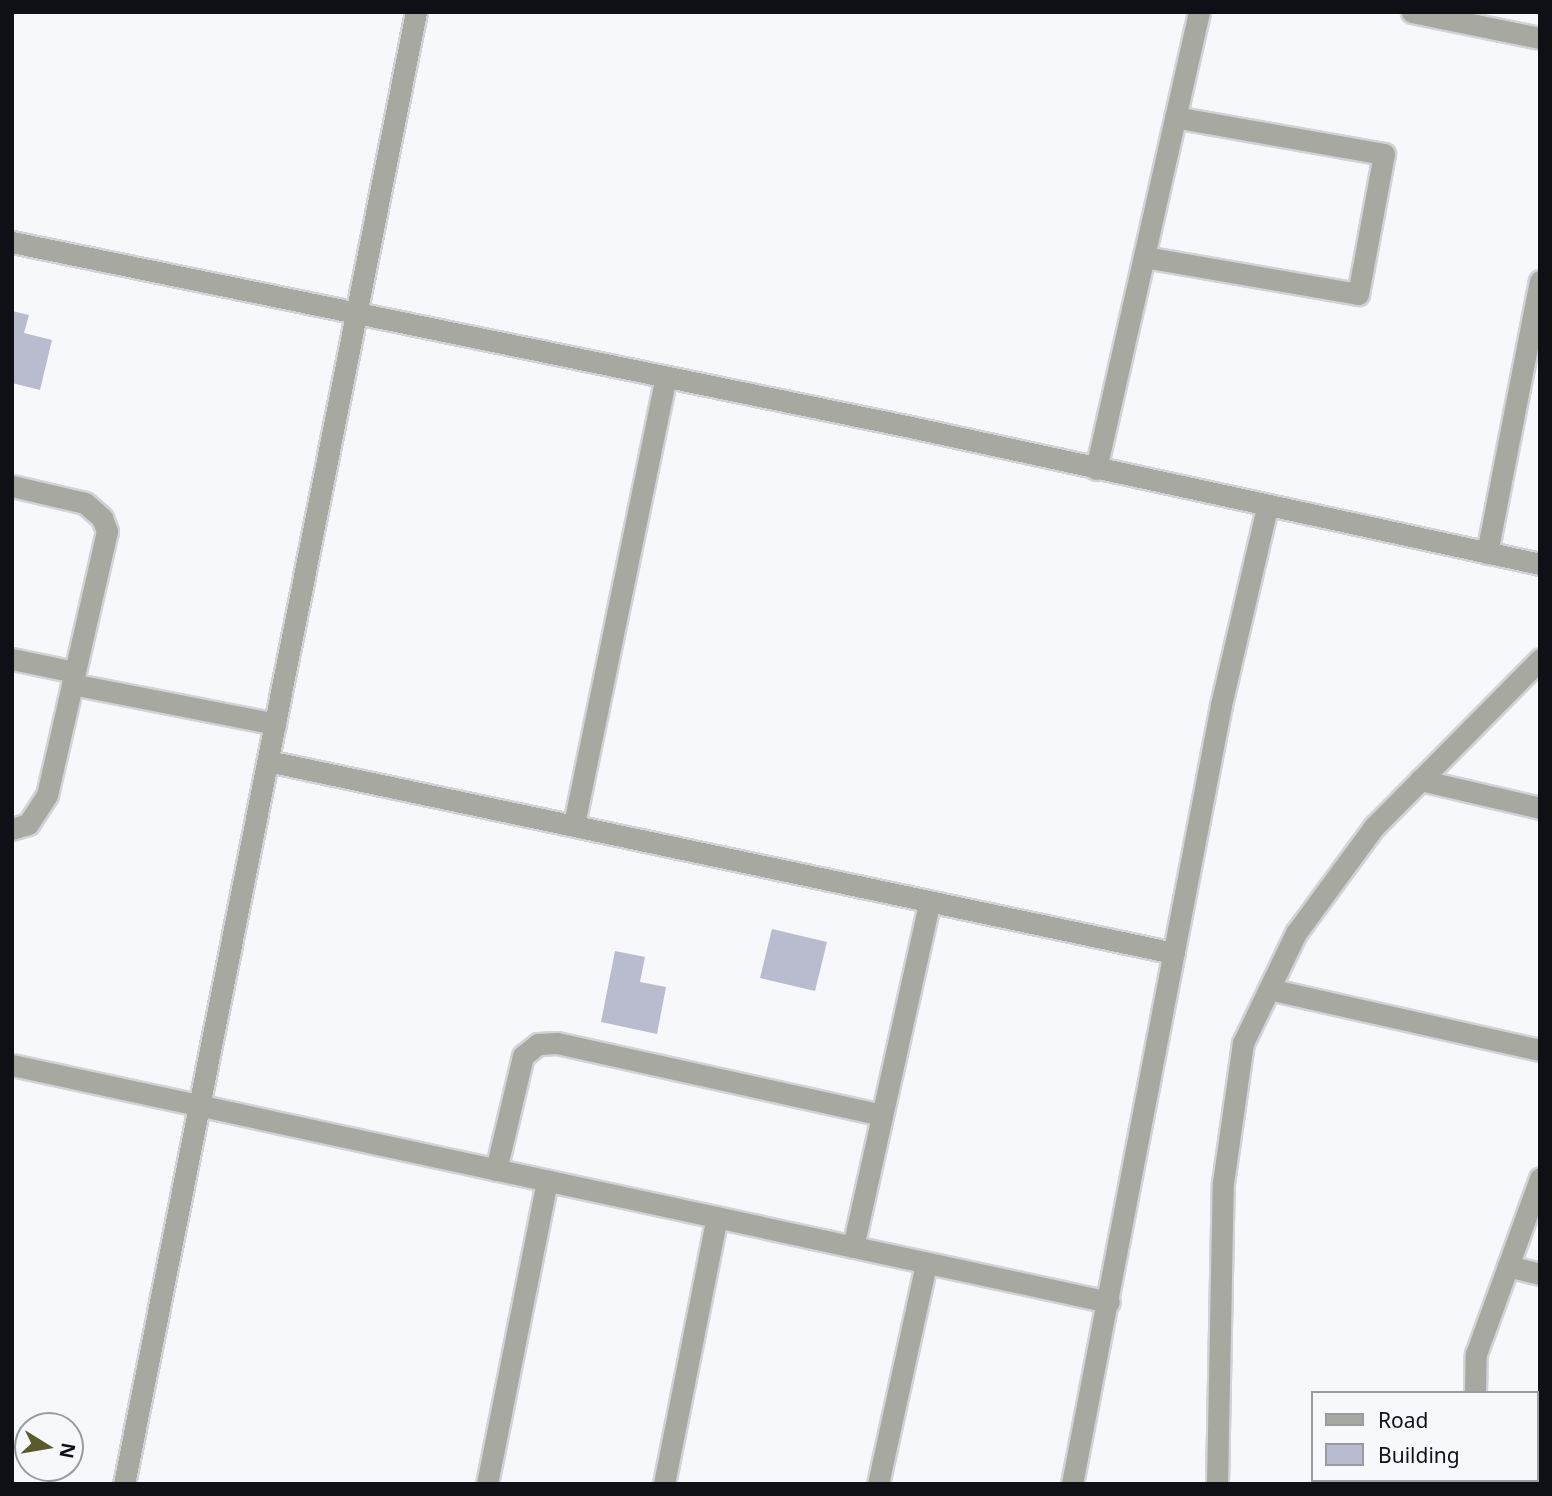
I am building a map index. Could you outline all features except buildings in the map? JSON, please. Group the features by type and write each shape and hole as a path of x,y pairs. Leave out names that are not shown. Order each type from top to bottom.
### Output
{"street":[{"path":"124,1484 415,12"},
{"path":"1096,469 1199,12"},
{"path":"1412,12 1540,38"},
{"path":"1144,257 1358,294 1384,153 1175,117"},
{"path":"12,242 666,377 1540,564"},
{"path":"1487,554 1540,281"},
{"path":"574,824 666,377"},
{"path":"12,486 85,503 102,518 107,531 47,795 29,824 12,829"},
{"path":"1072,1484 1109,1302 1221,705 1266,507"},
{"path":"12,659 74,678 275,724"},
{"path":"1217,1484 1223,1183 1243,1043 1296,933 1374,827 1540,659"},
{"path":"268,761 1174,953"},
{"path":"1420,780 1540,808"},
{"path":"853,1247 930,901"},
{"path":"1269,989 1540,1050"},
{"path":"496,1170 523,1056 538,1044 556,1043 882,1115"},
{"path":"12,1065 1109,1302"},
{"path":"1475,1391 1476,1354 1540,1178"},
{"path":"487,1484 547,1181"},
{"path":"664,1484 717,1217"},
{"path":"878,1484 926,1263"},
{"path":"1508,1266 1540,1273"}]}
